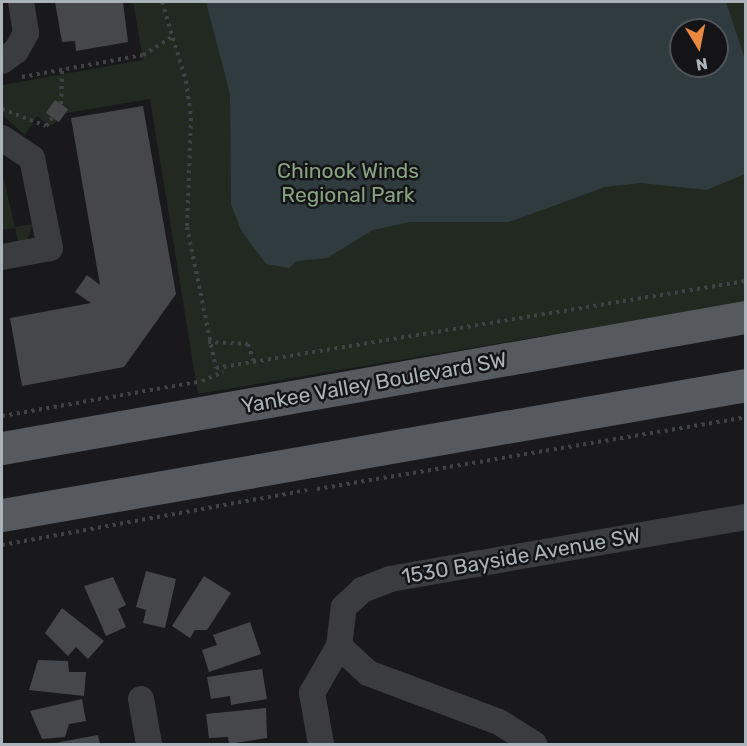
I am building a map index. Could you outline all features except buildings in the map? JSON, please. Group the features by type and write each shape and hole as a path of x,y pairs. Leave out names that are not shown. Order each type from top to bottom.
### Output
{"main road":[{"name":"Yankee Valley Boulevard SW","path":"2,448 746,317"},
{"path":"2,515 740,387"}],"street":[{"path":"7,70 26,33 21,2"},
{"path":"2,138 33,158 50,248 2,257"},
{"name":"1530 Bayside Avenue SW","path":"321,744 312,693 339,646 344,607 362,590 390,579 746,517"},
{"path":"339,646 368,673 499,722 534,744"},
{"path":"141,699 149,744"}],"path":[{"path":"162,2 191,118 188,227 212,362 224,371"},
{"path":"7,70 62,70 143,55 172,36"},
{"path":"61,104 62,70"},
{"path":"2,109 46,126 52,118"},
{"path":"2,416 202,381 224,371 746,281"},
{"path":"208,342 248,344 255,366"},
{"path":"2,545 746,417"}],"green space":[{"name":"Chinook Winds Regional Park","path":"133,2 745,2 745,302 198,394 150,99 67,113 50,126 37,116 25,135 2,115 2,85 143,60"},
{"path":"2,172 15,227 33,224 26,243 19,245 15,228 2,230"}],"shaded area":[{"path":"206,2 726,2 745,59 745,174 707,190 641,183 605,187 509,222 410,222 373,230 327,258 297,261 289,268 266,264 241,230 231,204 230,94"}]}
